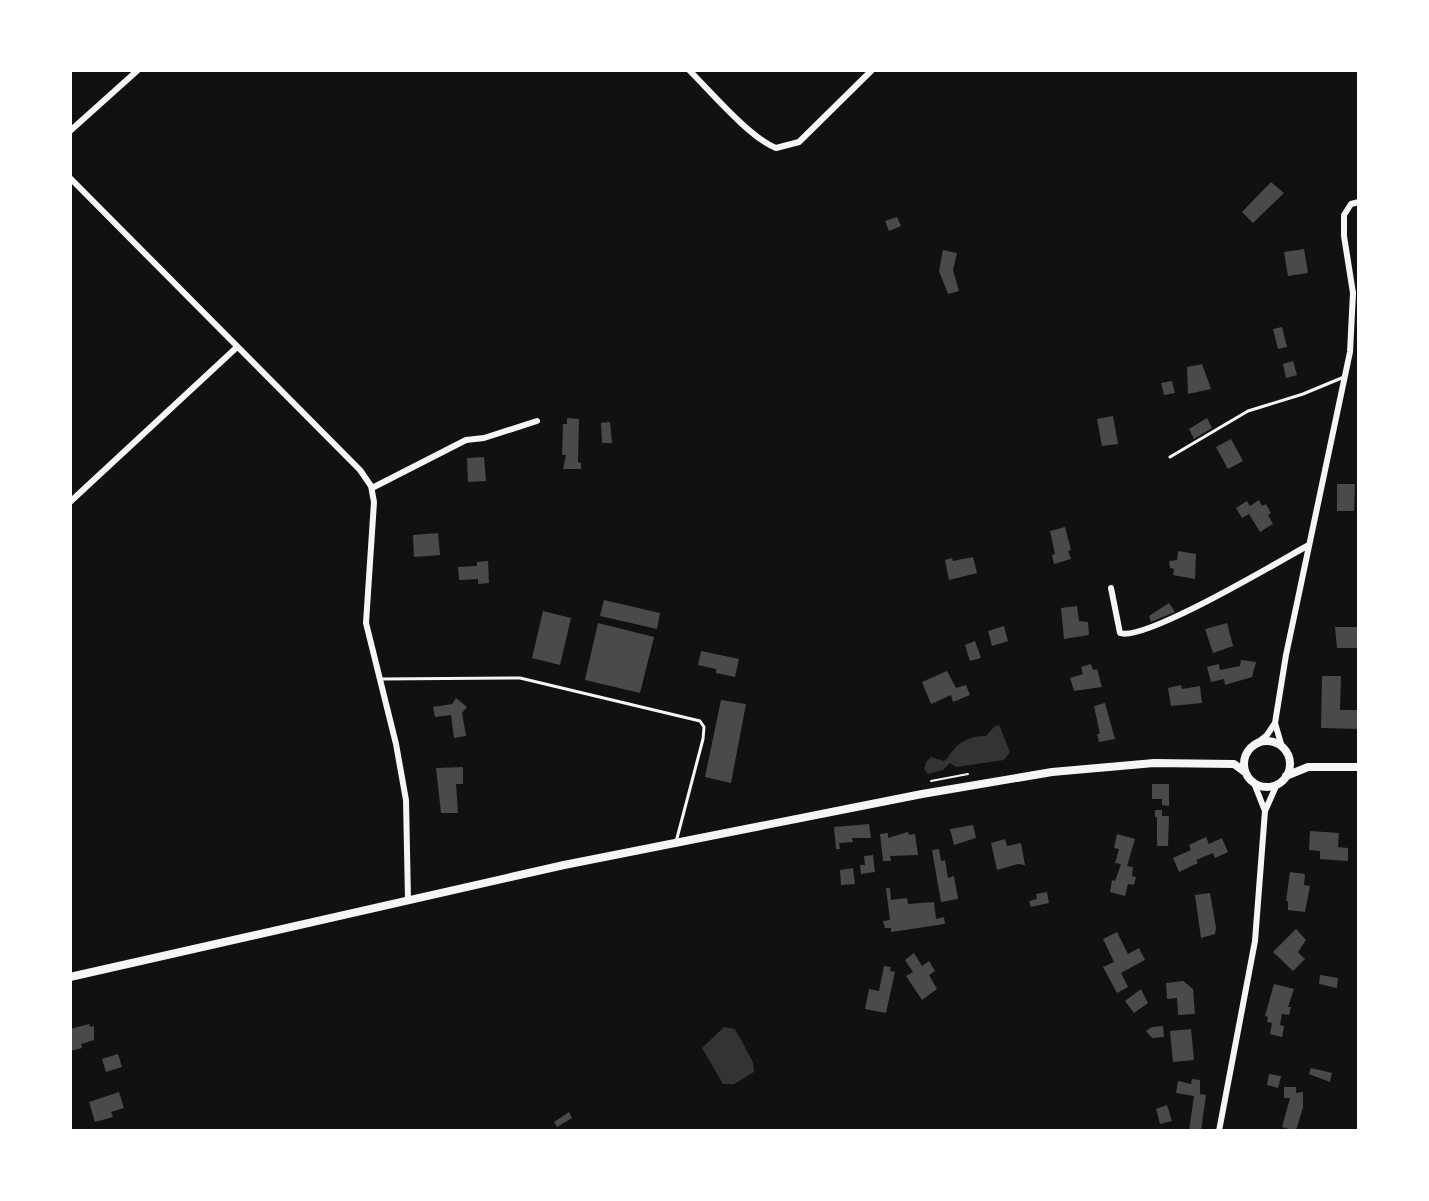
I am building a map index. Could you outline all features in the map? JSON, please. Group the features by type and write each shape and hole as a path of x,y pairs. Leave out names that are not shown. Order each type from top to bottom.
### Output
{"main road":[{"path":"1234,764 1257,743 1265,741 1282,747 1288,758 1286,776"},
{"path":"1245,772 1246,755"},
{"path":"1288,758 1308,767"},
{"path":"70,977 676,842 1052,772 1142,764 1234,764 1254,783 1265,787 1308,767 1359,767"}],"street":[{"path":"70,131 138,70"},
{"path":"689,70 737,118 764,142 776,148 799,142 872,70"},
{"path":"70,178 360,470 372,488 374,526 366,623 406,800 408,900"},
{"path":"1257,743 1275,723 1307,546 1350,352 1353,293 1344,236 1344,215 1351,204 1359,202"},
{"path":"70,502 236,348"},
{"path":"372,488 466,440 489,437 537,421"},
{"path":"1111,588 1120,633 1128,635 1163,624 1307,546"},
{"path":"1275,723 1282,747"},
{"path":"1254,783 1265,811"},
{"path":"1219,1131 1255,941 1265,811 1277,784"}],"lane":[{"path":"1170,457 1248,411 1303,394 1345,376"},
{"path":"381,679 520,678 700,721 704,727 703,739 676,842"}],"shaded area":[{"path":"999,725 1010,752 1004,760 956,767 950,763 943,770 928,774 924,769 931,757 944,761 963,742 986,736"},
{"path":"724,1027 735,1029 753,1062 754,1072 734,1084 723,1084 702,1048"}],"building":[{"path":"1271,182 1284,193 1253,223 1242,212"},
{"path":"897,217 901,226 889,231 885,221"},
{"path":"1304,249 1308,273 1288,276 1284,252"},
{"path":"943,250 957,253 953,270 959,291 948,294 939,271"},
{"path":"1282,327 1287,347 1278,349 1273,329"},
{"path":"1293,361 1297,375 1286,378 1283,364"},
{"path":"1202,364 1211,389 1188,394 1187,367"},
{"path":"1172,381 1175,393 1164,395 1161,383"},
{"path":"1113,416 1118,444 1102,446 1097,419"},
{"path":"567,418 579,419 578,462 581,469 563,469 566,455 562,455 563,424 567,424"},
{"path":"1207,418 1212,428 1194,439 1189,429"},
{"path":"610,422 612,443 602,443 601,423"},
{"path":"1231,439 1243,461 1228,469 1216,447"},
{"path":"484,457 486,481 468,482 467,458"},
{"path":"1337,484 1355,484 1354,511 1337,511"},
{"path":"1259,500 1262,506 1266,504 1273,524 1260,532 1249,514 1242,518 1236,508 1247,501 1250,506"},
{"path":"1065,527 1071,559 1054,564 1050,531"},
{"path":"438,533 440,555 414,557 413,535"},
{"path":"1178,551 1196,554 1195,579 1173,575 1174,569 1170,568 1169,561 1177,560"},
{"path":"973,557 977,573 949,580 945,560"},
{"path":"488,561 489,583 478,584 478,579 459,580 458,567 477,566 477,562"},
{"path":"604,600 660,613 657,629 600,616"},
{"path":"1169,603 1175,612 1151,622 1149,616"},
{"path":"1077,606 1079,621 1088,622 1089,635 1064,639 1061,608"},
{"path":"543,611 571,618 560,665 532,658"},
{"path":"598,623 654,637 640,693 585,680"},
{"path":"1227,623 1233,646 1213,653 1205,629"},
{"path":"1004,626 1008,641 992,646 988,631"},
{"path":"1335,627 1359,627 1358,648 1337,648"},
{"path":"975,641 981,658 970,661 965,645"},
{"path":"701,651 739,659 735,677 698,665"},
{"path":"1241,660 1256,662 1252,677 1225,685 1224,679 1211,682 1207,667 1219,664 1220,670 1240,666"},
{"path":"1091,664 1093,670 1097,669 1102,687 1074,691 1070,678 1083,674 1081,667"},
{"path":"947,671 956,688 966,685 970,695 953,702 951,695 931,704 922,682"},
{"path":"1322,676 1341,676 1340,710 1359,710 1359,729 1321,728"},
{"path":"1181,685 1182,689 1200,686 1202,703 1171,706 1168,688"},
{"path":"456,698 467,707 462,713 466,736 454,738 451,715 435,717 433,707 452,704"},
{"path":"721,700 746,704 731,783 705,777"},
{"path":"1105,703 1115,739 1099,742 1094,706"},
{"path":"463,767 463,784 456,784 458,813 441,813 436,768"},
{"path":"1152,784 1169,784 1169,806 1162,805 1162,799 1152,799"},
{"path":"1155,810 1162,810 1162,816 1169,816 1168,846 1157,846"},
{"path":"869,824 871,838 852,838 853,842 839,843 840,849 836,849 834,827"},
{"path":"973,825 976,838 954,845 950,829"},
{"path":"1310,831 1339,833 1338,847 1348,848 1348,861 1320,859 1320,851 1309,850"},
{"path":"908,832 909,835 915,834 918,855 890,856 891,861 883,861 880,834 888,833 888,838"},
{"path":"1117,834 1135,839 1127,866 1133,867 1132,876 1136,877 1134,885 1128,884 1125,896 1110,892 1112,880 1115,881 1121,864 1115,863 1119,849 1114,848"},
{"path":"1206,837 1209,844 1222,838 1228,852 1215,858 1213,853 1179,872 1173,858 1191,850 1189,845"},
{"path":"1005,839 1007,846 1021,843 1025,865 997,870 991,843"},
{"path":"939,849 941,861 945,860 948,878 954,876 958,899 941,902 932,850"},
{"path":"873,855 875,872 861,874 860,865 865,865 864,856"},
{"path":"853,868 855,884 841,885 840,870"},
{"path":"1290,872 1305,874 1304,885 1310,886 1305,912 1288,910 1286,901"},
{"path":"886,888 890,888 891,900 907,898 908,904 934,902 936,919 944,917 945,924 891,932 891,928 885,928 883,921 890,920"},
{"path":"1047,892 1049,903 1031,907 1029,901 1037,899 1036,894"},
{"path":"1210,893 1215,934 1201,938 1195,895"},
{"path":"1296,929 1306,940 1298,952 1305,959 1293,971 1273,952"},
{"path":"1117,932 1128,954 1139,948 1145,960 1121,973 1128,987 1117,993 1103,967 1114,962 1103,939"},
{"path":"914,953 922,966 929,961 935,971 929,975 937,989 922,1000 906,976 913,972 905,960"},
{"path":"884,966 891,967 890,971 895,972 886,1013 865,1009 869,989 879,991"},
{"path":"1320,975 1338,978 1337,988 1319,984"},
{"path":"1183,981 1193,989 1195,1014 1178,1015 1177,998 1167,999 1166,983"},
{"path":"1274,984 1294,989 1288,1007 1291,1007 1289,1015 1282,1014 1282,1037 1270,1034 1272,1023 1267,1022 1268,1017 1265,1016"},
{"path":"1141,989 1148,1003 1134,1013 1125,1001"},
{"path":"89,1024 90,1027 94,1026 94,1040 70,1051 70,1029"},
{"path":"1163,1026 1164,1037 1152,1038 1146,1031 1152,1027"},
{"path":"1191,1029 1194,1060 1173,1062 1170,1031"},
{"path":"118,1054 122,1067 106,1072 102,1059"},
{"path":"1311,1068 1332,1073 1330,1082 1309,1074"},
{"path":"1269,1074 1281,1076 1278,1088 1267,1085"},
{"path":"1192,1079 1200,1080 1200,1094 1206,1095 1201,1131 1189,1131 1194,1096 1176,1093 1178,1081 1191,1084"},
{"path":"1284,1087 1296,1087 1296,1093 1303,1092 1303,1107 1296,1131 1282,1127 1290,1098 1284,1098"},
{"path":"119,1092 124,1108 111,1112 113,1117 95,1122 89,1102"},
{"path":"1167,1105 1172,1121 1160,1124 1156,1109"},
{"path":"569,1112 572,1118 557,1127 554,1122"}]}
